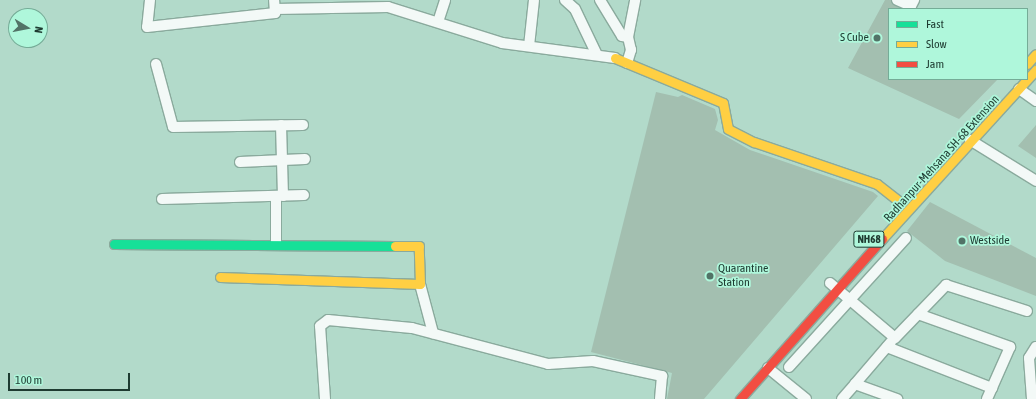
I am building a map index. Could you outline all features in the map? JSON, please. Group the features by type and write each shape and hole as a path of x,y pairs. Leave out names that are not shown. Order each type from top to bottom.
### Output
{"main road":[{"path":"1028,63 1036,54"},
{"path":"615,58 658,78 698,91 723,103 728,129 754,142 877,184 901,204"},
{"name":"NH68","path":"1028,79 1036,70"},
{"name":"NH68","path":"740,399 839,290 967,135 1027,80"},
{"name":"Radhanpur-Mehsana SH-68 Extension","path":"810,305 917,186"},
{"path":"114,244 420,246 420,284 220,278"}],"street":[{"path":"150,0 147,27 275,14 274,4 388,7 502,43 615,58"},
{"path":"438,22 446,0"},
{"path":"529,46 534,0"},
{"path":"565,0 575,9 597,55"},
{"path":"600,0 622,36 628,37"},
{"path":"628,63 631,50 628,37 635,0"},
{"path":"897,0 912,6 914,0"},
{"path":"156,64 173,127 303,125"},
{"path":"1019,89 1036,101"},
{"path":"276,245 282,161 281,125"},
{"path":"967,135 1036,180"},
{"path":"240,162 305,159"},
{"path":"162,199 304,195"},
{"path":"788,367 906,238"},
{"path":"830,283 895,338"},
{"path":"420,284 433,333"},
{"path":"842,399 895,338 946,284 1027,311"},
{"path":"918,314 1010,348 987,399"},
{"path":"325,399 320,326 328,320 412,328 548,364 594,361 662,376 660,399"},
{"path":"887,347 992,388"},
{"path":"1032,399 1033,381 1029,358 1036,347"},
{"path":"768,368 806,399"},
{"path":"855,384 897,399"}],"building":[{"name":"S Cube","path":"885,0 891,0 892,4 900,8 888,8 888,80 997,80 959,119 848,68"},
{"name":"Quarantine Station","path":"656,92 678,97 682,95 715,109 718,120 715,130 750,150 873,192 878,196 704,399 667,399 672,373 591,352"},
{"path":"1036,125 1036,158 1018,146"},
{"name":"Westside","path":"930,202 1036,258 1036,296 945,261 907,231"}],"traffic: fast":[{"path":"114,244 395,246"}],"traffic: slow":[{"path":"1028,63 1036,54"},
{"path":"615,58 723,103 728,129 754,142 877,184 901,203"},
{"path":"1028,79 1036,70"},
{"path":"882,239 1027,80"},
{"path":"220,277 420,284 419,246 395,246"}],"traffic: jam":[{"path":"740,399 882,239"}],"place":[{"name":"S Cube","path":"877,38"},
{"name":"Westside","path":"962,241"},
{"name":"Quarantine Station","path":"710,276"}]}
